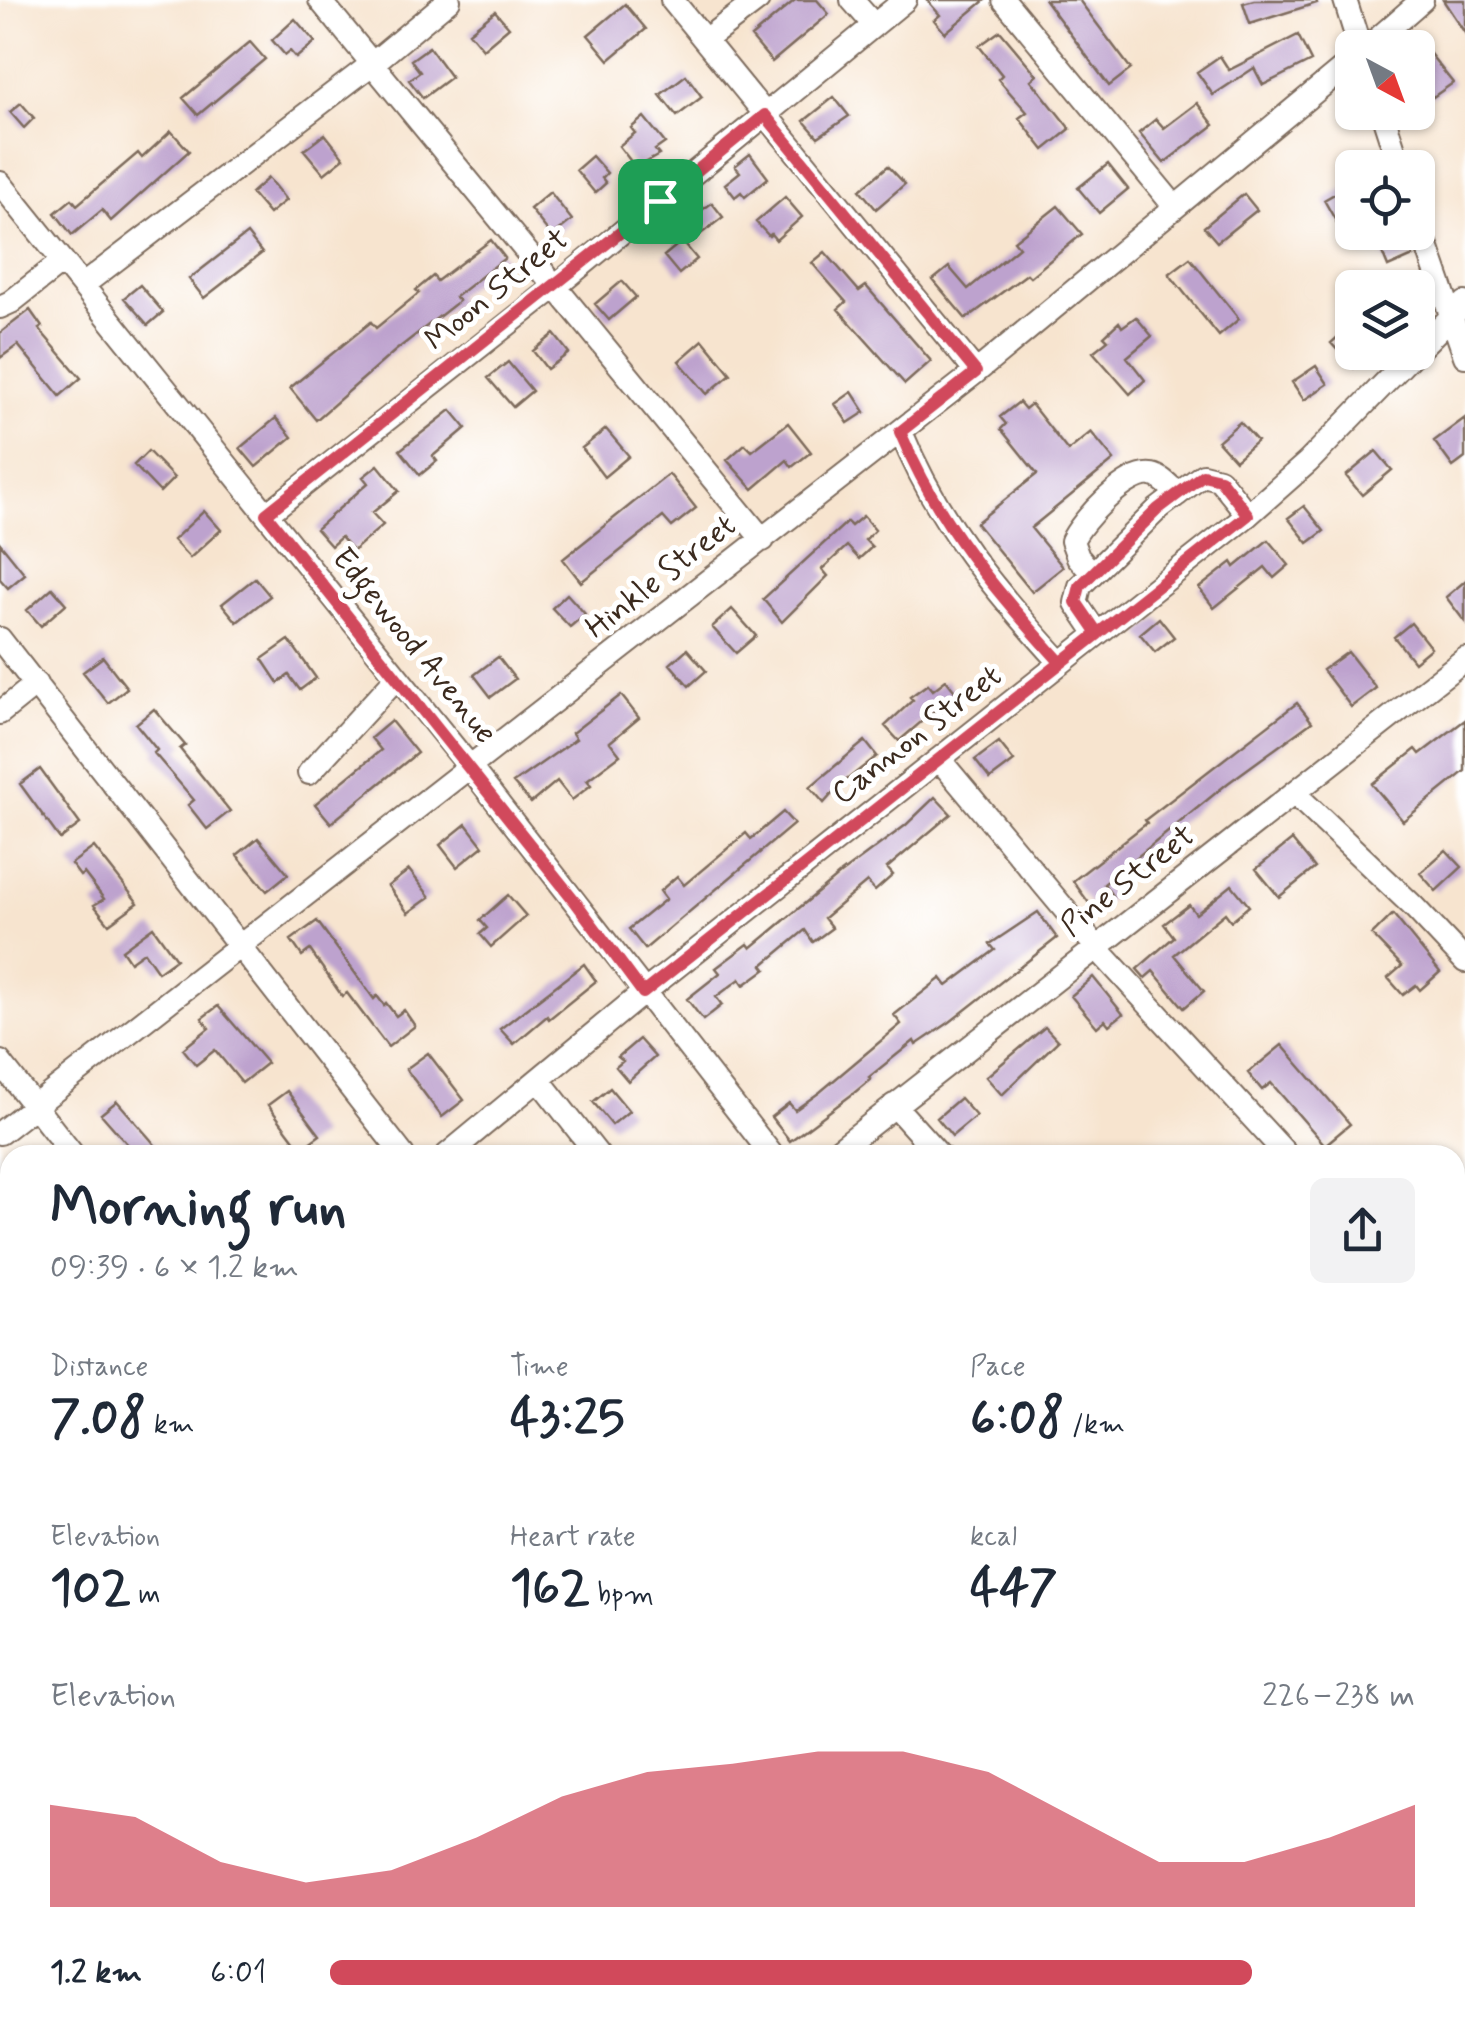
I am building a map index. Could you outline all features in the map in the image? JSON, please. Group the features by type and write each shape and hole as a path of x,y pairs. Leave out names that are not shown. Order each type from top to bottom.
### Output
{"street":[{"path":"320,0 763,540"},
{"path":"82,285 372,64 449,0"},
{"path":"672,0 976,372"},
{"path":"705,40 758,0"},
{"path":"852,0 874,25"},
{"name":"Moon Street","path":"266,514 555,287 905,0"},
{"path":"1004,0 1175,207"},
{"path":"1345,0 1357,30"},
{"path":"1386,30 1422,0"},
{"name":"Hinkle Street","path":"0,1133 976,372 1335,75"},
{"name":"Edgewood Avenue","path":"0,183 469,766 764,1145"},
{"path":"1431,250 1457,310 1465,356"},
{"path":"0,306 11,302 63,261"},
{"name":"Cannon Street","path":"1435,332 1457,310"},
{"name":"Cannon Street","path":"459,1145 643,993 1248,515 1308,462 1398,370"},
{"path":"900,432 928,492 988,582 1061,663"},
{"path":"1091,572 1078,557 1072,541 1080,524 1131,479 1146,473 1158,476 1178,494"},
{"path":"1098,634 1076,602 1080,586 1178,494 1203,475 1220,479 1248,515"},
{"path":"0,639 395,1145"},
{"name":"Pine Street","path":"845,1145 1465,659"},
{"path":"309,773 397,676"},
{"path":"0,713 36,684"},
{"path":"939,760 1096,947 1277,1145"},
{"path":"1294,793 1465,960"},
{"path":"0,1062 65,1145"},
{"path":"539,1080 590,1145"},
{"path":"894,1106 930,1145"}],"building":[{"path":"795,0 817,0 829,14 772,62 751,37"},
{"path":"927,0 985,0 945,33 934,20 940,15"},
{"path":"1045,0 1079,0 1131,69 1109,86"},
{"path":"1443,0 1465,0 1465,33"},
{"path":"1243,3 1317,3 1250,24"},
{"path":"625,4 646,29 609,60 588,35"},
{"path":"495,11 509,27 483,49 469,32"},
{"path":"295,19 315,42 296,58 290,51 285,55 272,40"},
{"path":"1000,31 1037,75 1031,80 1070,129 1044,150 1019,118 1027,112 998,79 1002,75 979,46"},
{"path":"1298,35 1311,61 1263,85 1254,68 1213,95 1197,72 1220,56 1229,70"},
{"path":"250,42 265,59 198,115 183,98"},
{"path":"429,47 451,77 423,98 409,80 420,72 411,60"},
{"path":"1435,60 1453,83 1435,96"},
{"path":"686,75 702,97 677,116 660,95"},
{"path":"834,97 849,116 818,137 804,121"},
{"path":"21,103 34,118 24,128 10,112"},
{"path":"1197,103 1214,125 1164,163 1139,133 1156,119 1164,128"},
{"path":"644,117 665,143 655,150 659,155 636,168 619,146 635,133 631,128"},
{"path":"171,131 189,151 111,221 102,210 72,235 55,213 72,199 77,205 138,153 142,158"},
{"path":"325,134 344,158 324,174 304,150"},
{"path":"750,154 768,178 745,197 741,192 735,197 725,184 740,172 735,166"},
{"path":"592,156 607,173 602,178 606,183 595,193 576,170"},
{"path":"1108,164 1128,189 1099,213 1078,188"},
{"path":"888,166 905,184 876,209 860,190"},
{"path":"268,178 286,200 269,214 251,193"},
{"path":"550,192 572,220 552,236 530,209"},
{"path":"1244,194 1257,210 1217,242 1204,227"},
{"path":"1335,194 1335,219 1324,200"},
{"path":"785,197 802,217 776,240 756,222"},
{"path":"712,203 723,217 693,240 680,219 699,204 702,210"},
{"path":"1058,206 1082,234 1030,277 1027,274 966,319 933,280 949,267 968,289 1019,247 1014,241"},
{"path":"247,234 262,253 204,298 189,279"},
{"path":"491,240 505,258 316,420 290,388 371,322 376,328 419,293 416,290 433,276 437,281"},
{"path":"682,241 697,259 679,274 664,256"},
{"path":"1381,250 1410,250 1413,256 1388,267"},
{"path":"825,252 859,291 866,286 931,361 905,384 838,309 846,302 812,263"},
{"path":"1190,258 1239,319 1219,336 1169,274"},
{"path":"622,281 636,297 609,320 595,304"},
{"path":"140,285 163,312 148,325 124,298"},
{"path":"30,310 42,327 39,329 81,378 60,396 18,345 0,358 0,333"},
{"path":"1136,317 1152,336 1127,357 1145,380 1130,394 1093,352 1108,340 1104,336 1119,322 1122,327"},
{"path":"554,334 569,353 547,369 533,351"},
{"path":"703,340 731,374 707,394 679,361"},
{"path":"508,362 532,391 513,407 488,378"},
{"path":"1316,366 1328,384 1304,400 1292,382"},
{"path":"852,392 865,412 848,423 835,404"},
{"path":"1019,402 1025,409 1031,404 1068,451 1091,432 1114,460 1031,528 1063,567 1032,592 976,523 1037,474 1001,429 1006,424 1000,417"},
{"path":"451,410 466,428 433,456 437,461 420,475 400,450"},
{"path":"276,418 292,437 256,467 240,448"},
{"path":"1465,418 1465,458 1453,467 1434,441"},
{"path":"1240,422 1257,441 1235,460 1218,441"},
{"path":"788,423 811,452 792,467 787,460 753,489 727,460 745,444 752,451"},
{"path":"606,429 629,456 604,477 582,448"},
{"path":"148,451 174,478 160,492 134,465"},
{"path":"1376,451 1392,470 1362,495 1346,476"},
{"path":"378,465 399,491 372,513 383,525 353,551 341,537 331,546 316,529 368,483 363,477"},
{"path":"669,474 696,508 672,527 663,517 581,582 563,559"},
{"path":"1304,506 1324,531 1308,543 1288,518"},
{"path":"204,511 221,530 190,558 173,540"},
{"path":"863,516 875,530 865,540 872,547 859,559 847,546 822,569 828,576 782,622 763,599 847,522 851,526"},
{"path":"1268,540 1289,565 1274,578 1265,567 1214,608 1199,588 1232,562 1235,567"},
{"path":"0,543 25,574 8,588 0,579"},
{"path":"255,578 270,596 237,622 222,604"},
{"path":"1465,581 1465,622 1446,597"},
{"path":"52,588 66,604 41,626 27,610"},
{"path":"567,594 585,614 570,627 552,608"},
{"path":"732,609 756,636 736,653 712,627"},
{"path":"1159,618 1174,637 1155,652 1140,634"},
{"path":"1411,623 1431,648 1414,662 1394,637"},
{"path":"289,640 316,678 300,690 289,675 278,683 262,659"},
{"path":"687,649 706,671 689,686 670,664"},
{"path":"1348,652 1376,688 1351,707 1323,670"},
{"path":"103,657 127,688 108,703 83,672"},
{"path":"498,657 515,679 491,697 474,675"},
{"path":"946,680 961,699 939,716 935,710 899,741 885,726 913,700 910,697 928,684 933,690"},
{"path":"621,695 639,718 610,742 620,755 587,780 591,785 572,800 557,781 531,803 513,783 576,739 572,733"},
{"path":"1297,703 1312,722 1228,783 1104,884 1113,897 1094,910 1073,881"},
{"path":"154,709 185,745 180,749 230,811 207,829 188,805 194,800 154,753 157,750 136,724"},
{"path":"1465,720 1465,771 1403,821 1372,784 1416,749 1420,754"},
{"path":"391,721 417,753 331,823 315,804 381,750 371,738"},
{"path":"865,741 877,756 824,803 810,787"},
{"path":"999,742 1014,761 990,779 975,760"},
{"path":"40,769 80,824 60,839 20,784"},
{"path":"935,797 951,814 887,868 893,875 875,891 867,882 824,918 832,928 813,942 805,930 763,965 766,969 744,985 740,979 716,997 722,1005 703,1020 687,999 720,973 716,968 748,944 751,948 906,825"},
{"path":"783,812 794,824 645,949 629,929 666,899 660,891 677,876 684,885 746,833 751,839"},
{"path":"466,824 483,846 457,867 440,845"},
{"path":"258,838 288,874 267,891 237,855"},
{"path":"1292,840 1315,868 1279,897 1256,869"},
{"path":"94,847 138,903 109,924 94,905 104,899 84,873 80,876 71,864"},
{"path":"1446,850 1462,867 1436,891 1420,873"},
{"path":"409,870 430,897 408,913 388,886"},
{"path":"1232,885 1249,906 1231,921 1225,913 1174,955 1204,991 1184,1008 1153,971 1145,978 1137,969 1174,937 1164,924 1189,905 1196,914"},
{"path":"508,895 526,916 491,947 480,934 487,928 480,920"},
{"path":"1038,912 1057,938 950,1022 916,1045 914,1041 790,1141 771,1117 789,1103 795,1110 820,1092 901,1024 894,1015 941,978 947,986 995,950 990,944"},
{"path":"1393,914 1440,972 1420,990 1416,985 1403,995 1388,978 1402,966 1372,935"},
{"path":"317,921 374,999 377,996 396,1016 404,1010 415,1026 388,1047 347,993 342,996 310,950 302,956 291,940"},
{"path":"153,927 176,959 158,972 144,952 130,962 122,950"},
{"path":"584,964 596,981 514,1044 500,1029"},
{"path":"1093,977 1123,1014 1109,1025 1105,1020 1097,1027 1071,996"},
{"path":"218,1006 267,1063 242,1083 215,1050 196,1065 183,1049 209,1028 202,1018"},
{"path":"1045,1027 1058,1041 1002,1095 986,1077"},
{"path":"639,1039 655,1057 628,1081 616,1067 623,1061 618,1057"},
{"path":"1282,1045 1350,1124 1325,1145 1271,1083 1262,1090 1248,1073"},
{"path":"428,1053 464,1100 442,1117 406,1069"},
{"path":"610,1088 629,1111 612,1125 593,1102"},
{"path":"287,1091 320,1135 306,1145 298,1145 268,1105"},
{"path":"960,1098 976,1116 952,1136 937,1118"},
{"path":"117,1101 154,1145 128,1145 101,1114"}],"route":[{"path":"660,201 266,514 469,766 643,993 1248,515 1220,479 1203,475 1158,509 1080,586 1076,602 1098,634 1061,663 988,582 928,492 900,432 976,372 765,115 660,201"}]}
